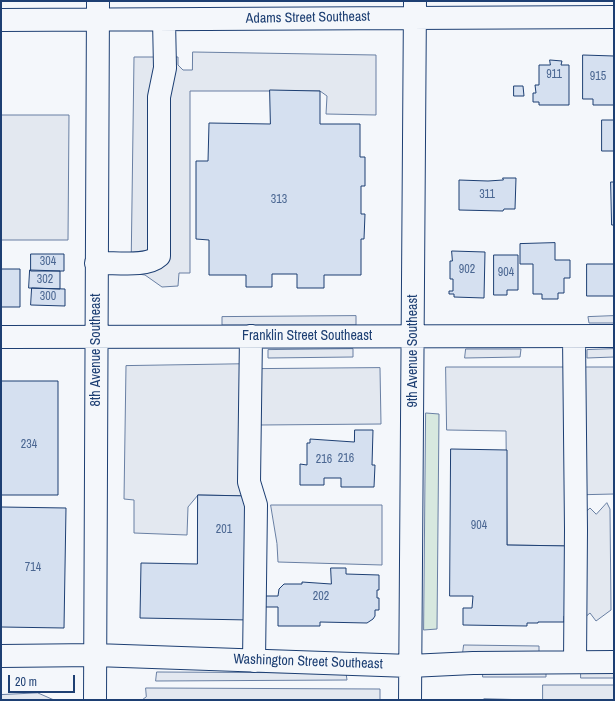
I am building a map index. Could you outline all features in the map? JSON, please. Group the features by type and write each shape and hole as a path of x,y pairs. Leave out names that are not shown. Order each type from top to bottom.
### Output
{"street":[{"name":"Adams Street Southeast","path":"1,20 99,11 164,20 415,9 575,9 614,16"},
{"name":"9th Avenue Southeast","path":"410,700 414,337 415,9"},
{"name":"8th Avenue Southeast","path":"95,700 96,262 99,11"},
{"path":"96,262 144,263 153,261 159,256 159,97 165,68 164,20"},
{"name":"Franklin Street Southeast","path":"1,336 614,336"},
{"path":"252,336 249,482 256,505 254,661"},
{"path":"574,337 576,522 575,662"},
{"name":"Washington Street Southeast","path":"1,656 96,655 410,666 473,663 614,662"}],"shaded area":[{"path":"193,52 376,55 376,115 326,114 327,96 320,91 190,91 190,273 179,273 178,286 162,287 145,275 131,273 134,57 178,57 178,65 183,70 192,70"},
{"path":"1,115 69,115 68,240 1,240"},
{"path":"356,316 356,325 222,325 222,317"},
{"path":"614,316 614,323 589,323 588,317"},
{"path":"353,349 353,357 268,358 268,350"},
{"path":"466,349 521,349 520,357 465,358"},
{"path":"614,349 614,357 587,358 587,350"},
{"path":"253,364 252,496 198,495 188,507 187,535 134,533 134,500 124,499 126,366"},
{"path":"446,367 614,367 614,494 571,495 572,546 507,545 506,431 447,430"},
{"path":"380,368 381,424 260,425 260,369"},
{"path":"426,413 439,414 437,629 424,630"},
{"path":"607,503 610,509 611,610 596,621 590,613 577,624 579,518 590,508 596,514"},
{"path":"271,505 382,505 382,565 278,562 277,544"},
{"path":"464,645 539,646 539,653 463,653"},
{"path":"483,670 546,671 546,677 483,677"},
{"path":"581,670 614,670 614,678 581,678"},
{"path":"157,672 346,673 347,680 156,681"},
{"path":"543,685 614,685 614,700 543,700"},
{"path":"146,688 380,689 380,700 142,700 146,697"},
{"path":"38,693 54,700 1,700 1,695"}],"building":[{"path":"583,55 614,56 614,105 593,105 593,99 583,99"},
{"path":"550,60 562,61 561,65 569,65 569,105 539,105 539,102 533,102 533,93 536,93 535,85 539,85 539,65 550,65"},
{"path":"514,86 523,86 524,96 514,96"},
{"path":"270,90 320,91 320,124 360,124 360,157 365,157 365,186 361,186 361,214 365,214 364,239 361,239 361,275 324,275 324,288 297,288 297,274 272,274 272,287 246,287 246,275 209,275 209,240 196,239 196,161 208,161 209,123 270,124"},
{"path":"602,120 614,120 614,151 602,151"},
{"path":"503,178 516,178 515,209 504,209 503,211 459,210 459,180 488,181 503,180"},
{"path":"611,182 614,182 614,225 612,225"},
{"path":"555,243 555,260 570,260 570,278 564,278 564,293 558,293 558,299 542,299 542,294 533,294 533,264 520,264 520,244"},
{"path":"452,251 485,252 484,298 454,297 454,294 449,294 449,291 453,291 453,279 450,279 450,261 452,261"},
{"path":"31,254 64,254 64,271 31,271"},
{"path":"494,255 518,255 518,290 507,290 507,295 494,295"},
{"path":"587,264 614,264 614,296 587,296"},
{"path":"1,269 20,269 20,307 1,307"},
{"path":"30,270 60,271 60,289 29,288"},
{"path":"32,288 65,289 65,306 31,305"},
{"path":"1,381 58,381 58,495 1,495"},
{"path":"355,430 373,430 372,465 375,465 374,487 341,487 341,478 324,478 324,485 300,485 300,464 307,465 307,443 310,443 310,439 354,442"},
{"path":"451,449 507,450 507,545 572,546 571,616 564,616 564,622 527,623 527,626 463,625 463,608 472,608 473,596 450,596"},
{"path":"198,495 252,496 250,620 140,618 141,563 197,564"},
{"path":"1,507 66,508 64,628 1,627"},
{"path":"331,568 346,568 346,574 379,575 379,590 377,590 377,598 379,598 379,610 375,610 375,616 373,619 367,623 320,622 320,626 278,626 278,607 264,607 265,596 278,596 279,589 284,584 302,584 302,582 331,584"},
{"path":"484,699 540,700 484,700"}]}
